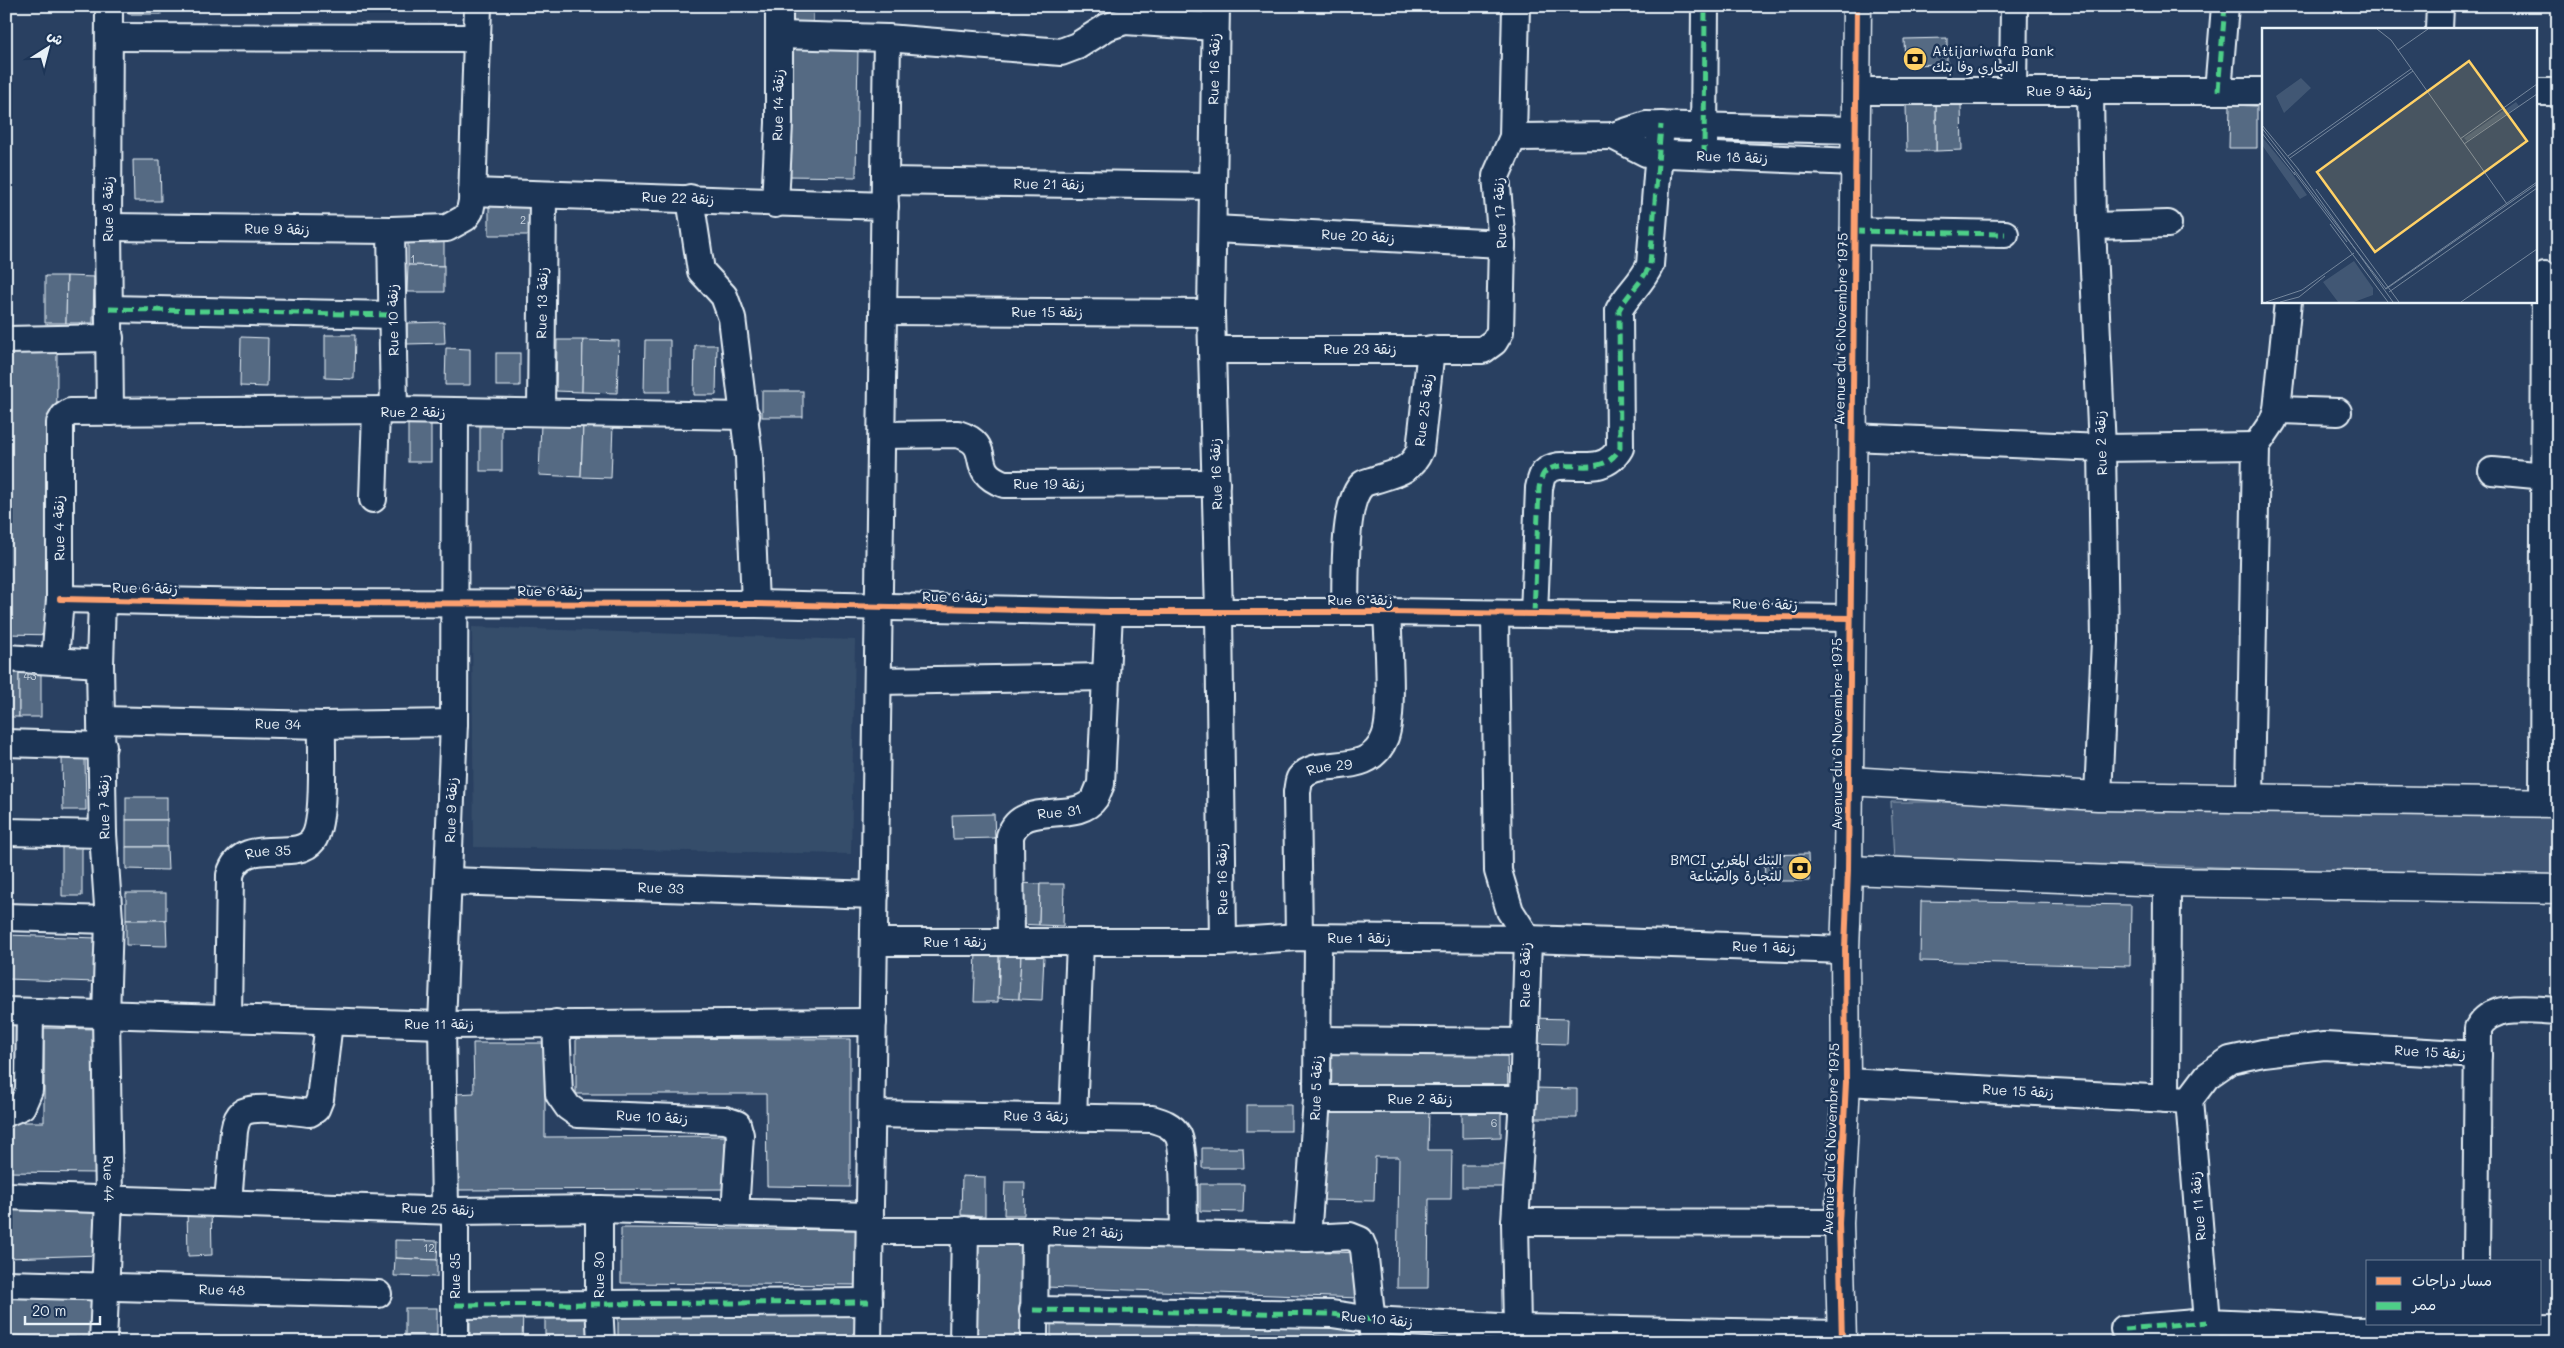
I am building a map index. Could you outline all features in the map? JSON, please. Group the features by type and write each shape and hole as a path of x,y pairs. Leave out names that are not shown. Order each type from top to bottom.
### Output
{"street":[{"name":"Rue 8 زنقة","path":"109,6 108,227 110,412"},
{"path":"472,192 478,6"},
{"name":"Rue 14 زنقة","path":"775,204 779,123 779,6"},
{"name":"Rue 17 زنقة","path":"1500,332 1502,244 1496,176 1514,137 1516,6"},
{"path":"1704,156 1705,6"},
{"name":"Avenue du 6 Novembre 1975","path":"1842,1338 1840,1223 1846,1082 1845,950 1848,870 1857,6"},
{"path":"2014,6 2014,91"},
{"path":"2218,91 2225,6"},
{"path":"2439,28 2440,6"},
{"path":"778,35 887,38 1061,52 1077,46 1107,27 1126,21 1215,17"},
{"name":"Rue 16 زنقة","path":"1215,17 1212,350 1219,613 1223,942"},
{"path":"110,37 478,38"},
{"path":"868,1342 887,38"},
{"name":"Rue 9 زنقة","path":"1856,91 2262,91"},
{"name":"Rue 2 زنقة","path":"2090,91 2092,226 2102,448 2104,640 2098,796"},
{"path":"2536,92 2558,92"},
{"name":"Rue 18 زنقة","path":"1514,137 1613,136 1646,125 1856,130"},
{"path":"1534,614 1539,488 1543,474 1553,468 1601,465 1615,457 1620,448 1619,310 1624,299 1644,279 1650,264 1661,125"},
{"name":"Rue 18 زنقة","path":"1613,136 1646,153 1855,162"},
{"name":"Rue 21 زنقة","path":"885,194 1212,186"},
{"name":"Rue 9 زنقة","path":"108,227 391,230 447,228 459,223 470,211 472,192"},
{"name":"Rue 22 زنقة","path":"472,192 690,198 775,204 885,194"},
{"name":"Rue 13 زنقة","path":"541,412 543,195"},
{"path":"690,198 701,271 724,296 732,318 746,416 755,604"},
{"path":"2092,226 2168,224"},
{"name":"Rue 20 زنقة","path":"1214,229 1502,244"},
{"name":"Rue 10 زنقة","path":"385,411 392,315 391,230"},
{"path":"1854,231 2005,234"},
{"path":"1849,781 2098,796 2550,803 2552,633 2546,476 2546,275"},
{"path":"2250,798 2256,446 2273,421 2277,410 2288,302"},
{"path":"110,309 392,315"},
{"name":"Rue 15 زنقة","path":"883,311 1212,313"},
{"name":"Rue 23 زنقة","path":"1212,350 1483,350 1494,342 1500,332"},
{"path":"6,340 110,338"},
{"name":"Rue 25 زنقة","path":"1344,612 1349,512 1354,496 1364,484 1403,471 1415,463 1420,450 1431,349"},
{"path":"2277,410 2338,412"},
{"name":"Rue 2 زنقة","path":"81,411 541,412 746,416"},
{"name":"Rue 4 زنقة","path":"55,660 60,599 60,423 66,413 81,411"},
{"path":"373,498 385,411"},
{"name":"Rue 9 زنقة","path":"450,1210 442,1024 454,723 455,412"},
{"name":"Rue 19 زنقة","path":"882,435 958,434 970,437 978,445 983,470 991,480 1004,484 1216,483"},
{"path":"1852,437 2102,448 2256,446"},
{"path":"2492,471 2546,476"},
{"name":"Rue 6 زنقة","path":"60,599 455,604 755,604 1109,612 1387,612 1850,618"},
{"name":"Rue 7 زنقة","path":"102,600 100,664 103,746 103,834 109,920 106,1015"},
{"name":"Rue 31","path":"1011,942 1010,836 1013,826 1025,817 1084,807 1094,799 1101,784 1109,612"},
{"name":"Rue 29","path":"1308,937 1297,792 1300,778 1309,770 1364,761 1376,751 1385,737 1388,715 1387,612"},
{"name":"Rue 8 زنقة","path":"1495,614 1498,871 1510,911 1528,938 1524,1099 1515,1222 1517,1328"},
{"path":"6,658 100,664"},
{"path":"878,681 1106,677"},
{"name":"Rue 34","path":"102,720 322,725 454,723"},
{"name":"Rue 35","path":"228,1017 230,874 233,866 246,854 302,847 313,841 321,807 322,725"},
{"path":"6,743 103,746"},
{"path":"6,832 103,834"},
{"path":"1848,870 2167,882 2558,889"},
{"name":"Rue 33","path":"449,881 875,895"},
{"name":"Rue 11 زنقة","path":"2167,882 2178,1099 2207,1332"},
{"path":"6,917 109,920"},
{"name":"Rue 1 زنقة","path":"874,942 1223,942 1308,937 1528,938 1845,950"},
{"name":"Rue 5 زنقة","path":"1307,1238 1317,1099 1318,1040 1308,937"},
{"path":"1073,1117 1080,943"},
{"path":"2476,1260 2478,1028 2482,1020 2507,1009 2558,1011"},
{"path":"6,1113 22,1106 29,1090 18,1012"},
{"name":"Rue 11 زنقة","path":"18,1012 442,1024 873,1022"},
{"name":"Rue 44","path":"103,1342 109,1199 106,1015"},
{"path":"228,1202 234,1131 237,1120 242,1113 253,1108 310,1113 316,1109 320,1099 329,1022"},
{"name":"Rue 10 زنقة","path":"556,1023 559,1094 568,1107 578,1114 725,1120 737,1124 740,1135 735,1212"},
{"path":"1318,1040 1524,1042"},
{"name":"Rue 15 زنقة","path":"1846,1082 2178,1099 2230,1060 2263,1053 2324,1046 2478,1055"},
{"name":"Rue 2 زنقة","path":"1317,1099 1524,1099"},
{"name":"Rue 3 زنقة","path":"872,1114 1152,1119 1162,1122 1172,1128 1178,1136 1181,1151 1184,1235"},
{"name":"Rue 25 زنقة","path":"6,1196 450,1210 599,1209 735,1212 870,1223"},
{"name":"Rue 30","path":"599,1209 601,1342"},
{"name":"Rue 35","path":"450,1210 456,1305 455,1342"},
{"path":"1515,1222 1840,1223"},
{"name":"Rue 21 زنقة","path":"870,1223 965,1230 1035,1230 1307,1238"},
{"path":"963,1342 965,1230"},
{"path":"1034,1342 1035,1230"},
{"path":"1307,1238 1350,1236 1360,1240 1364,1249 1373,1331"},
{"name":"Rue 48","path":"6,1284 378,1294"},
{"path":"456,1305 869,1302"},
{"name":"Rue 10 زنقة","path":"1033,1310 1332,1314 1373,1331 1517,1328 1550,1335 1842,1338"},
{"path":"2124,1329 2207,1332 2301,1326 2348,1336 2475,1327 2558,1329"}],"shaded area":[{"path":"472,627 855,640 851,854 474,847"},
{"path":"1891,802 2098,802 2558,812 2558,880 2166,865 1894,862"}],"building":[{"path":"129,6 161,6 161,14 129,14"},
{"path":"782,6 813,6 813,22 782,22"},
{"path":"1947,38 1947,64 1905,65 1904,39"},
{"path":"789,45 858,47 856,177 787,176"},
{"path":"1961,103 1962,150 1936,151 1936,104"},
{"path":"1906,104 1936,104 1936,151 1907,151"},
{"path":"2230,105 2257,106 2257,148 2229,148"},
{"path":"133,160 160,160 161,201 134,201"},
{"path":"529,205 530,235 489,235 489,206"},
{"path":"408,238 444,238 444,266 408,265"},
{"path":"408,265 444,266 444,292 407,292"},
{"path":"45,276 67,276 66,323 45,323"},
{"path":"67,276 94,277 93,323 66,323"},
{"path":"444,322 445,343 407,344 407,323"},
{"path":"325,335 355,335 354,379 325,378"},
{"path":"241,337 268,338 267,387 240,386"},
{"path":"557,340 583,340 582,392 556,391"},
{"path":"583,340 619,341 617,393 582,392"},
{"path":"645,340 670,340 670,392 644,392"},
{"path":"695,345 717,345 716,395 694,395"},
{"path":"6,346 57,347 56,635 6,634"},
{"path":"446,348 470,349 470,385 445,385"},
{"path":"496,353 520,353 520,386 496,386"},
{"path":"762,391 803,391 803,417 762,417"},
{"path":"408,420 431,420 431,462 408,462"},
{"path":"480,423 502,423 502,471 480,471"},
{"path":"541,423 583,425 581,477 539,475"},
{"path":"583,425 613,425 611,478 581,477"},
{"path":"6,669 19,669 19,717 6,717"},
{"path":"19,669 41,669 41,717 19,717"},
{"path":"62,757 85,757 86,810 63,810"},
{"path":"126,797 167,797 167,820 126,820"},
{"path":"994,814 995,838 953,839 952,815"},
{"path":"126,820 167,820 167,847 126,847"},
{"path":"62,841 82,842 82,896 62,896"},
{"path":"126,847 167,847 168,870 126,869"},
{"path":"1808,854 1809,881 1765,881 1764,855"},
{"path":"1018,883 1040,884 1039,925 1017,924"},
{"path":"1040,884 1064,884 1063,926 1039,925"},
{"path":"126,893 166,893 166,920 126,920"},
{"path":"1921,901 2131,905 2130,966 1920,961"},
{"path":"126,920 166,920 167,946 126,945"},
{"path":"6,935 97,938 96,982 6,979"},
{"path":"976,952 999,953 998,1002 974,1002"},
{"path":"1000,954 1021,955 1019,999 998,998"},
{"path":"1021,955 1044,956 1042,1000 1019,999"},
{"path":"1531,1018 1568,1019 1567,1044 1531,1043"},
{"path":"6,1021 28,1021 27,1075 6,1074"},
{"path":"44,1028 98,1029 97,1173 6,1172 6,1122 44,1122"},
{"path":"576,1038 850,1039 850,1187 767,1186 766,1094 576,1094"},
{"path":"473,1043 545,1043 545,1137 725,1136 725,1189 457,1190 456,1094 474,1093"},
{"path":"1327,1048 1507,1048 1508,1094 1328,1094"},
{"path":"1534,1088 1577,1089 1577,1118 1534,1118"},
{"path":"1247,1105 1291,1105 1291,1131 1247,1131"},
{"path":"1320,1106 1429,1108 1428,1150 1452,1150 1451,1199 1429,1199 1428,1288 1397,1288 1399,1157 1375,1157 1374,1201 1319,1200"},
{"path":"1462,1113 1501,1113 1501,1137 1462,1138"},
{"path":"1202,1148 1243,1148 1244,1168 1202,1168"},
{"path":"1462,1165 1505,1165 1505,1187 1462,1187"},
{"path":"962,1176 985,1177 985,1216 961,1215"},
{"path":"1005,1182 1025,1182 1024,1215 1004,1215"},
{"path":"1200,1184 1244,1184 1243,1212 1200,1211"},
{"path":"6,1206 99,1207 100,1255 6,1258"},
{"path":"211,1206 212,1255 188,1256 187,1207"},
{"path":"621,1228 860,1230 860,1285 621,1283"},
{"path":"970,1231 1029,1232 1028,1342 970,1342"},
{"path":"395,1240 438,1241 437,1260 395,1258"},
{"path":"1046,1242 1362,1253 1360,1298 1044,1287"},
{"path":"395,1258 437,1260 437,1277 394,1276"},
{"path":"6,1288 97,1290 95,1338 6,1335"},
{"path":"405,1308 437,1308 437,1336 405,1336"},
{"path":"470,1311 523,1311 522,1342 470,1342"},
{"path":"618,1313 856,1315 856,1342 618,1342"},
{"path":"1051,1315 1366,1326 1365,1342 1051,1342"},
{"path":"545,1319 593,1319 593,1342 545,1342"}],"marked path":[{"path":"1704,156 1705,6"},
{"path":"2218,91 2225,6"},
{"path":"1534,614 1539,488 1544,473 1552,468 1561,466 1593,466 1603,464 1612,458 1620,448 1619,310 1650,265 1661,125"},
{"path":"1854,231 2005,234"},
{"path":"109,309 392,315"},
{"path":"455,1305 869,1302"},
{"path":"1033,1310 1332,1314 1372,1320"},
{"path":"2124,1329 2207,1322"}],"cycle path":[{"path":"1842,1342 1839,1223 1846,1082 1845,950 1848,870 1857,6"},
{"path":"60,599 257,603 755,604 1109,612 1387,612 1850,618"}],"place":[{"name":"Attijariwafa Bank التجاري وفا بنك","path":"1915,59"},
{"name":"BMCI البنك المغربي للتجارة والصناعة","path":"1800,868"}]}
